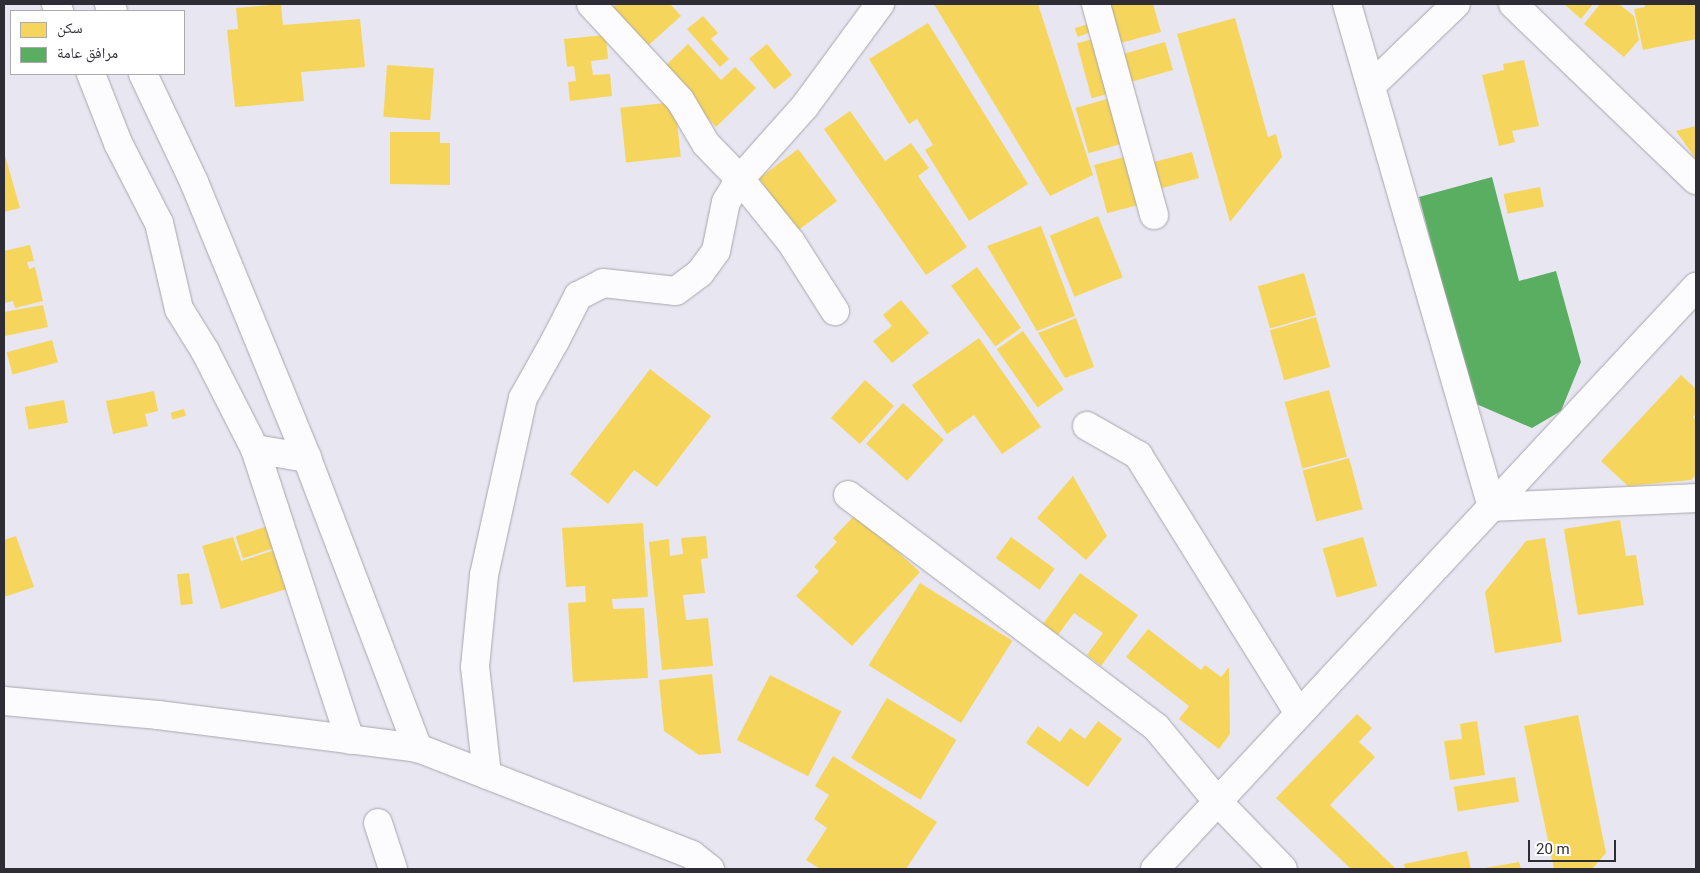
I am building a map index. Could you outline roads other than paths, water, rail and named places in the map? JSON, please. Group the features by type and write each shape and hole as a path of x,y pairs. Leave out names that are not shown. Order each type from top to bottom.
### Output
{"street":[{"path":"591,4 680,100 706,144 740,179 791,242 835,311"},
{"path":"487,775 475,667 484,575 523,398 556,341 578,296 603,284 676,291 700,273 716,251 726,202 740,179 805,106 880,4"},
{"path":"1096,4 1154,215"},
{"path":"1348,4 1492,507"},
{"path":"1371,86 1456,4"},
{"path":"1513,4 1696,180"},
{"path":"91,75 118,143 159,222 179,309 205,351 256,449 350,740"},
{"path":"143,75 194,182 307,458 418,748"},
{"path":"1155,869 1696,287"},
{"path":"1087,426 1138,455 1299,714"},
{"path":"256,449 307,458"},
{"path":"848,495 1156,727 1218,802 1283,869"},
{"path":"1492,507 1696,498"},
{"path":"4,701 158,715 418,748 487,775 696,864"},
{"path":"378,822 393,869"}]}
